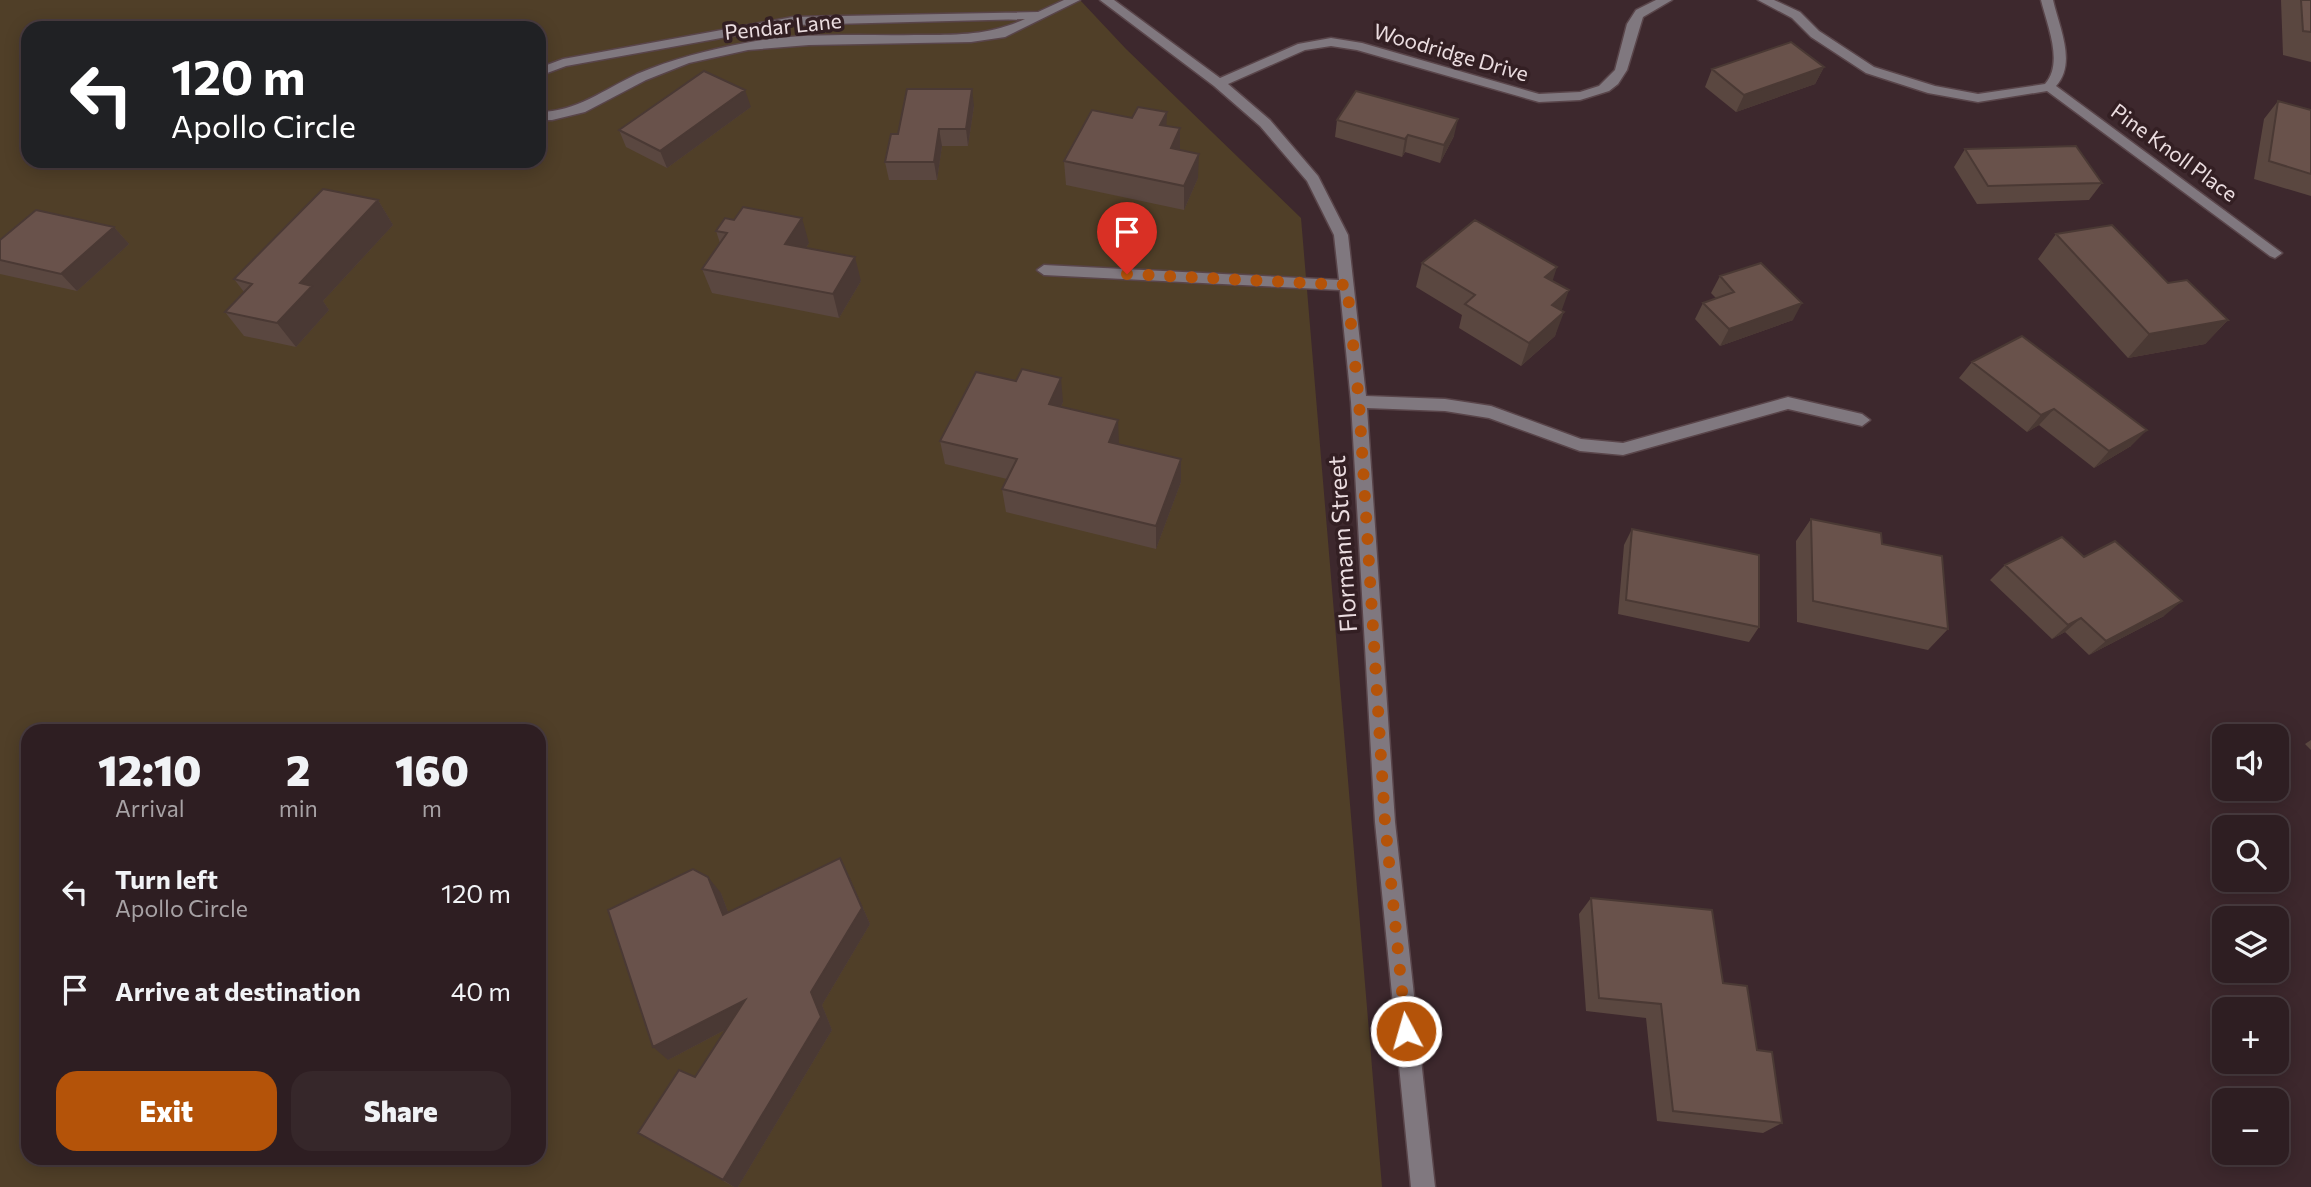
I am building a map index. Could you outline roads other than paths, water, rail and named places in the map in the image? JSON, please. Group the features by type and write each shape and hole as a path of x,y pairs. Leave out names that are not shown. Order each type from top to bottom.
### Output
{"street":[{"name":"Pendar Lane","path":"546,116 580,109 642,77 685,60 748,46 809,41 971,38 1005,33 1074,0"},
{"name":"Flormann Street","path":"1106,0 1219,83 1265,123 1313,179 1341,235 1359,402 1385,822 1423,1187"},
{"path":"1764,0 1796,15 1815,34 1870,70 1906,83 1978,98 2049,87 2059,78 2061,60 2047,0"},
{"name":"Woodridge Drive","path":"1219,83 1303,47 1331,42 1358,46 1539,98 1601,92 1623,71 1633,26 1639,13 1660,1"},
{"name":"Pendar Lane","path":"546,69 563,63 793,21 1038,15"},
{"name":"Pine Knoll Place","path":"2049,87 2275,253"},
{"path":"1044,270 1347,285"},
{"path":"1359,402 1445,405 1490,412 1580,445 1623,449 1788,403 1861,420"}]}
